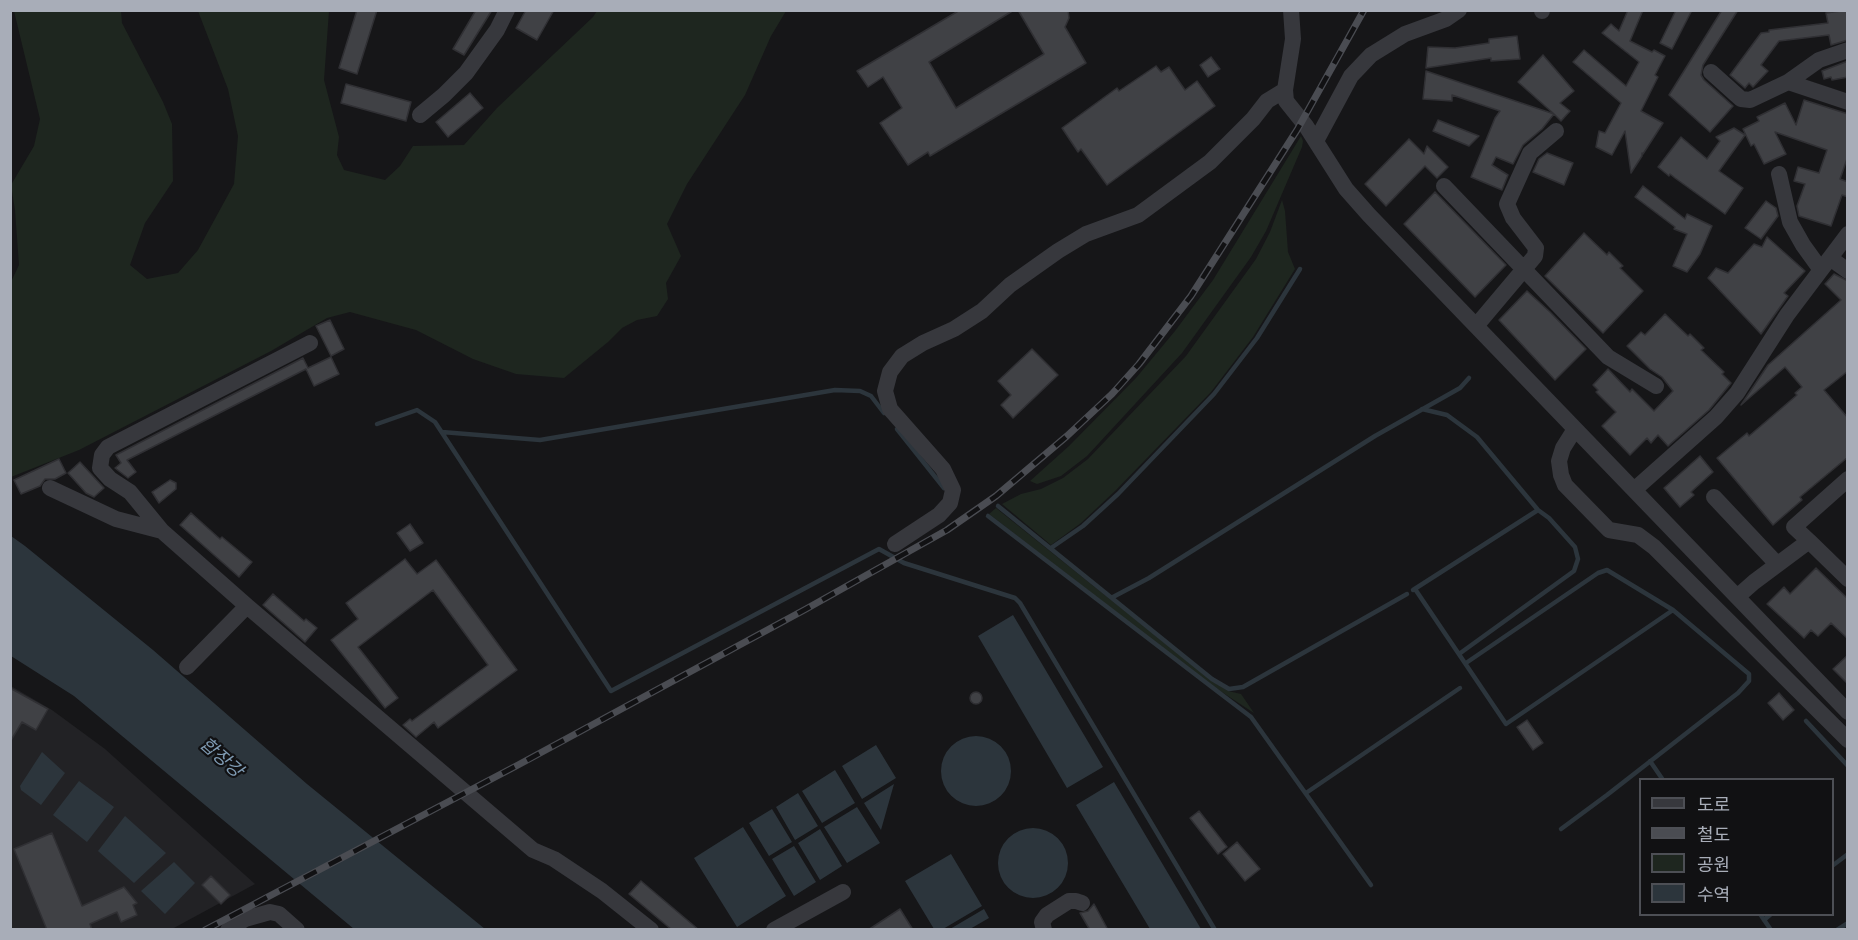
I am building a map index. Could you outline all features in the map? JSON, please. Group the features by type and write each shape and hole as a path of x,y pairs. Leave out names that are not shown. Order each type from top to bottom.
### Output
{"street":[{"path":"420,115 466,73 497,30 507,10"},
{"path":"1291,10 1293,39 1285,90 1286,101 1316,141 1346,189 1848,712"},
{"path":"1316,141 1351,76 1371,55 1406,34 1446,19 1459,10"},
{"path":"1710,72 1741,99 1750,100 1788,82 1819,60 1848,50"},
{"path":"1788,82 1848,102"},
{"path":"895,544 939,515 950,503 953,490 943,469 890,409 885,391 890,372 902,356 923,343 954,329 982,311 1010,285 1086,234 1138,215 1210,162 1253,119 1267,101 1285,90"},
{"path":"1476,326 1535,256 1536,248 1513,218 1508,204 1530,153 1556,131"},
{"path":"1779,174 1790,222 1803,245 1825,264 1848,271"},
{"path":"1444,186 1608,357 1656,386"},
{"path":"1634,490 1716,417 1737,393 1787,315 1848,234"},
{"path":"310,343 108,447 102,455 100,468 110,479 130,492 162,531 532,850 554,859 602,891 651,930"},
{"path":"1575,429 1563,448 1559,461 1560,475 1565,486 1609,530 1638,535 1654,547 1848,740"},
{"path":"1848,479 1794,527 1848,579"},
{"path":"50,488 116,519 162,531"},
{"path":"1714,497 1777,564"},
{"path":"1737,597 1809,541"},
{"path":"187,668 247,606"},
{"path":"785,927 843,892"},
{"path":"1044,930 1042,922 1047,915 1069,901 1082,903"},
{"path":"228,930 245,919 270,912 279,914 297,930"}],"shaded area":[{"path":"11,686 52,710 105,749 255,884 172,929 11,930"}],"green space":[{"path":"14,11 121,11 122,23 172,124 173,181 145,223 130,265 147,279 178,273 198,250 234,184 238,136 228,89 198,11 329,11 324,80 339,137 337,155 344,170 385,180 400,166 413,146 464,145 497,108 597,11 786,11 771,36 745,95 687,184 667,224 681,256 666,283 668,299 657,316 637,320 622,328 564,378 516,374 473,359 416,330 350,312 327,318 271,351 79,450 11,477 10,284 19,265 11,185 34,146 40,119"},
{"path":"1301,136 1302,147 1266,231 1251,257 1182,353 1087,456 1061,476 1037,484 1030,481 1069,446 1136,378 1175,331 1213,280"},
{"path":"1282,200 1288,252 1295,269 1253,337 1211,392 1115,491 1081,523 1051,545 1002,504 1063,478 1088,459 1186,356 1256,259 1270,232"},
{"path":"996,508 1211,680 1228,691 1241,694 1254,713 1208,683 989,514"}],"water":[{"name":"합장강","path":"11,536 153,650 307,784 485,929 354,929 74,696 11,656"},
{"path":"1013,615 1103,767 1067,788 978,636"},
{"path":"976,736 995,742 1005,752 1011,771 1005,790 995,800 976,806 957,800 947,790 941,771 947,752 957,742"},
{"path":"876,745 896,778 862,799 842,766"},
{"path":"42,752 65,773 41,805 21,790 20,786"},
{"path":"835,770 855,803 822,823 802,791"},
{"path":"79,781 114,807 87,842 53,815"},
{"path":"1114,782 1201,929 1150,929 1076,805"},
{"path":"894,784 881,830 864,803"},
{"path":"798,793 818,826 795,840 776,807"},
{"path":"857,807 880,843 847,863 824,827"},
{"path":"772,809 792,842 769,856 749,823"},
{"path":"125,816 166,853 134,883 98,851"},
{"path":"743,827 786,896 737,927 694,858"},
{"path":"1033,828 1052,834 1062,844 1068,863 1062,882 1052,892 1033,898 1014,892 1004,882 998,863 1004,844 1014,834"},
{"path":"820,829 842,866 820,880 798,843"},
{"path":"794,846 816,882 794,896 772,859"},
{"path":"951,854 982,906 943,929 934,929 905,881"},
{"path":"174,862 195,883 165,914 141,891"},
{"path":"984,909 989,918 970,929 950,929"}],"building":[{"path":"357,10 377,10 357,74 339,68"},
{"path":"476,10 492,10 464,55 453,49"},
{"path":"526,10 554,10 537,40 516,28"},
{"path":"960,10 1014,10 929,62 956,108 1044,54 1018,10 1068,10 1069,18 1065,27 1086,63 930,156 928,152 908,165 880,123 902,108 883,77 868,87 857,71"},
{"path":"1628,10 1643,10 1630,41 1665,56 1655,75 1658,77 1641,111 1663,123 1631,173 1625,131 1612,155 1596,147 1599,131 1605,133 1621,103 1573,62 1584,50 1626,86 1639,62 1602,33 1611,24 1619,31"},
{"path":"1676,10 1692,10 1672,49 1660,43"},
{"path":"1722,10 1738,10 1703,65 1701,75 1733,106 1710,132 1669,95"},
{"path":"1848,10 1848,40 1831,45 1829,35 1779,41 1761,65 1768,71 1753,87 1749,83 1745,88 1730,75 1761,33 1828,23 1826,13"},
{"path":"1517,36 1520,59 1491,61 1491,58 1426,68 1428,47 1455,48 1489,43 1489,39"},
{"path":"1543,55 1574,91 1560,103 1570,111 1561,121 1518,82"},
{"path":"1211,57 1220,69 1208,77 1200,65"},
{"path":"1848,61 1848,77 1824,79 1822,71"},
{"path":"1156,66 1161,72 1169,67 1185,90 1197,81 1215,106 1107,185 1081,149 1078,152 1062,128 1117,88 1119,91"},
{"path":"1426,71 1554,114 1542,129 1523,145 1513,164 1496,157 1492,165 1508,175 1502,190 1471,177 1500,111 1452,95 1452,101 1423,99"},
{"path":"346,84 411,102 406,121 341,103"},
{"path":"470,93 483,108 448,137 436,122"},
{"path":"1804,100 1848,114 1848,156 1840,179 1848,182 1848,197 1842,195 1831,226 1799,216 1797,206 1805,184 1794,181 1798,167 1819,173 1827,150 1775,132 1786,154 1764,164 1754,144 1751,146 1743,129 1759,121 1757,117 1785,103 1796,125"},
{"path":"1438,120 1479,136 1469,146 1433,131"},
{"path":"1734,128 1745,135 1719,171 1743,188 1725,214 1658,167 1681,137 1707,159 1720,141 1716,137"},
{"path":"1409,139 1424,154 1427,146 1448,167 1437,178 1425,166 1386,206 1365,184"},
{"path":"1547,153 1573,163 1564,185 1533,172 1539,159"},
{"path":"1643,186 1685,219 1687,214 1712,226 1700,254 1687,272 1673,266 1687,234 1674,229 1675,227 1635,197"},
{"path":"1435,192 1506,265 1475,297 1404,224"},
{"path":"1766,201 1776,208 1778,216 1761,239 1745,228"},
{"path":"1584,233 1607,255 1609,252 1623,266 1620,268 1643,291 1603,333 1545,276"},
{"path":"1767,237 1805,271 1784,293 1788,296 1761,334 1708,278 1716,268 1728,273 1754,244 1762,247"},
{"path":"1834,274 1848,281 1848,371 1824,390 1848,418 1848,457 1800,497 1802,500 1773,525 1717,458 1747,433 1749,436 1797,395 1795,393 1802,387 1785,367 1741,405 1768,365 1841,300 1825,284"},
{"path":"1527,291 1586,349 1555,380 1499,320"},
{"path":"1665,314 1704,348 1701,350 1724,372 1722,374 1731,383 1709,410 1668,446 1658,435 1651,443 1647,438 1630,455 1602,426 1616,412 1596,392 1598,390 1593,385 1608,369 1630,392 1632,389 1654,411 1673,391 1662,377 1650,369 1627,346 1641,332 1645,335"},
{"path":"330,320 344,349 331,356 316,326"},
{"path":"1032,349 1058,375 1013,418 1001,405 1011,395 998,381"},
{"path":"331,357 339,374 314,386 306,369 127,460 136,472 128,478 115,468 121,463 116,455 303,358 308,368"},
{"path":"1700,456 1713,472 1691,492 1694,495 1680,507 1664,488"},
{"path":"59,459 66,473 55,479 45,479 40,486 21,494 14,480"},
{"path":"80,462 104,488 94,497 86,493 68,473"},
{"path":"170,480 176,483 176,489 159,503 152,492"},
{"path":"191,513 220,539 222,537 252,562 239,577 180,525"},
{"path":"410,524 423,543 410,551 397,533"},
{"path":"405,559 417,574 436,560 517,670 438,728 434,722 416,737 403,725 410,719 412,721 488,665 433,590 358,647 398,698 385,708 331,640 358,619 346,603"},
{"path":"1816,568 1848,599 1848,639 1831,623 1818,636 1811,630 1804,638 1767,604 1784,587 1790,594"},
{"path":"273,594 304,621 306,619 317,628 305,642 263,605"},
{"path":"1848,655 1848,684 1833,669"},
{"path":"10,688 48,709 36,730 22,722 10,742"},
{"path":"978,692 981,693 981,703 974,704 971,703 970,696 971,693"},
{"path":"1779,693 1794,710 1783,720 1768,703"},
{"path":"1527,720 1543,743 1533,750 1517,727"},
{"path":"1199,811 1227,847 1218,854 1190,818"},
{"path":"52,833 82,906 124,887 137,903 133,905 137,915 121,922 117,912 90,924 92,930 47,930 14,849"},
{"path":"1237,842 1260,869 1245,881 1223,854"},
{"path":"211,876 230,895 221,904 202,885"},
{"path":"641,881 699,930 672,930 629,894"},
{"path":"1094,904 1108,930 1090,930 1080,913 1088,911"},
{"path":"900,909 913,930 868,930"}],"waterway":[{"path":"1051,548 1083,526 1118,494 1214,394 1257,338 1300,269"},
{"path":"1113,597 1149,578 1375,436 1460,388 1469,378"},
{"path":"442,432 540,440 835,390 860,391 871,396 884,413"},
{"path":"1422,409 1447,415 1477,437 1538,510 1549,518 1575,547 1578,559 1574,571 1459,654"},
{"path":"377,424 417,410 435,422 611,691 879,549 904,563 1015,598 1215,930"},
{"path":"897,429 944,488"},
{"path":"998,506 1212,679 1229,689 1243,687 1407,594"},
{"path":"1413,590 1538,510"},
{"path":"988,516 1251,717 1371,885"},
{"path":"1466,663 1598,573 1607,570 1673,610 1749,674 1749,681 1738,693 1561,829"},
{"path":"1415,589 1506,724 1673,610"},
{"path":"1306,793 1460,688"},
{"path":"1806,721 1848,766"},
{"path":"1650,761 1662,778"},
{"path":"1834,864 1848,854"},
{"path":"1761,916 1771,930"},
{"path":"1764,920 1769,916"},
{"path":"1837,930 1848,923"}],"railway":[{"path":"205,930 518,765 806,609 947,530 996,496 1067,436 1112,394 1139,364 1191,296 1297,130 1364,10"}]}
